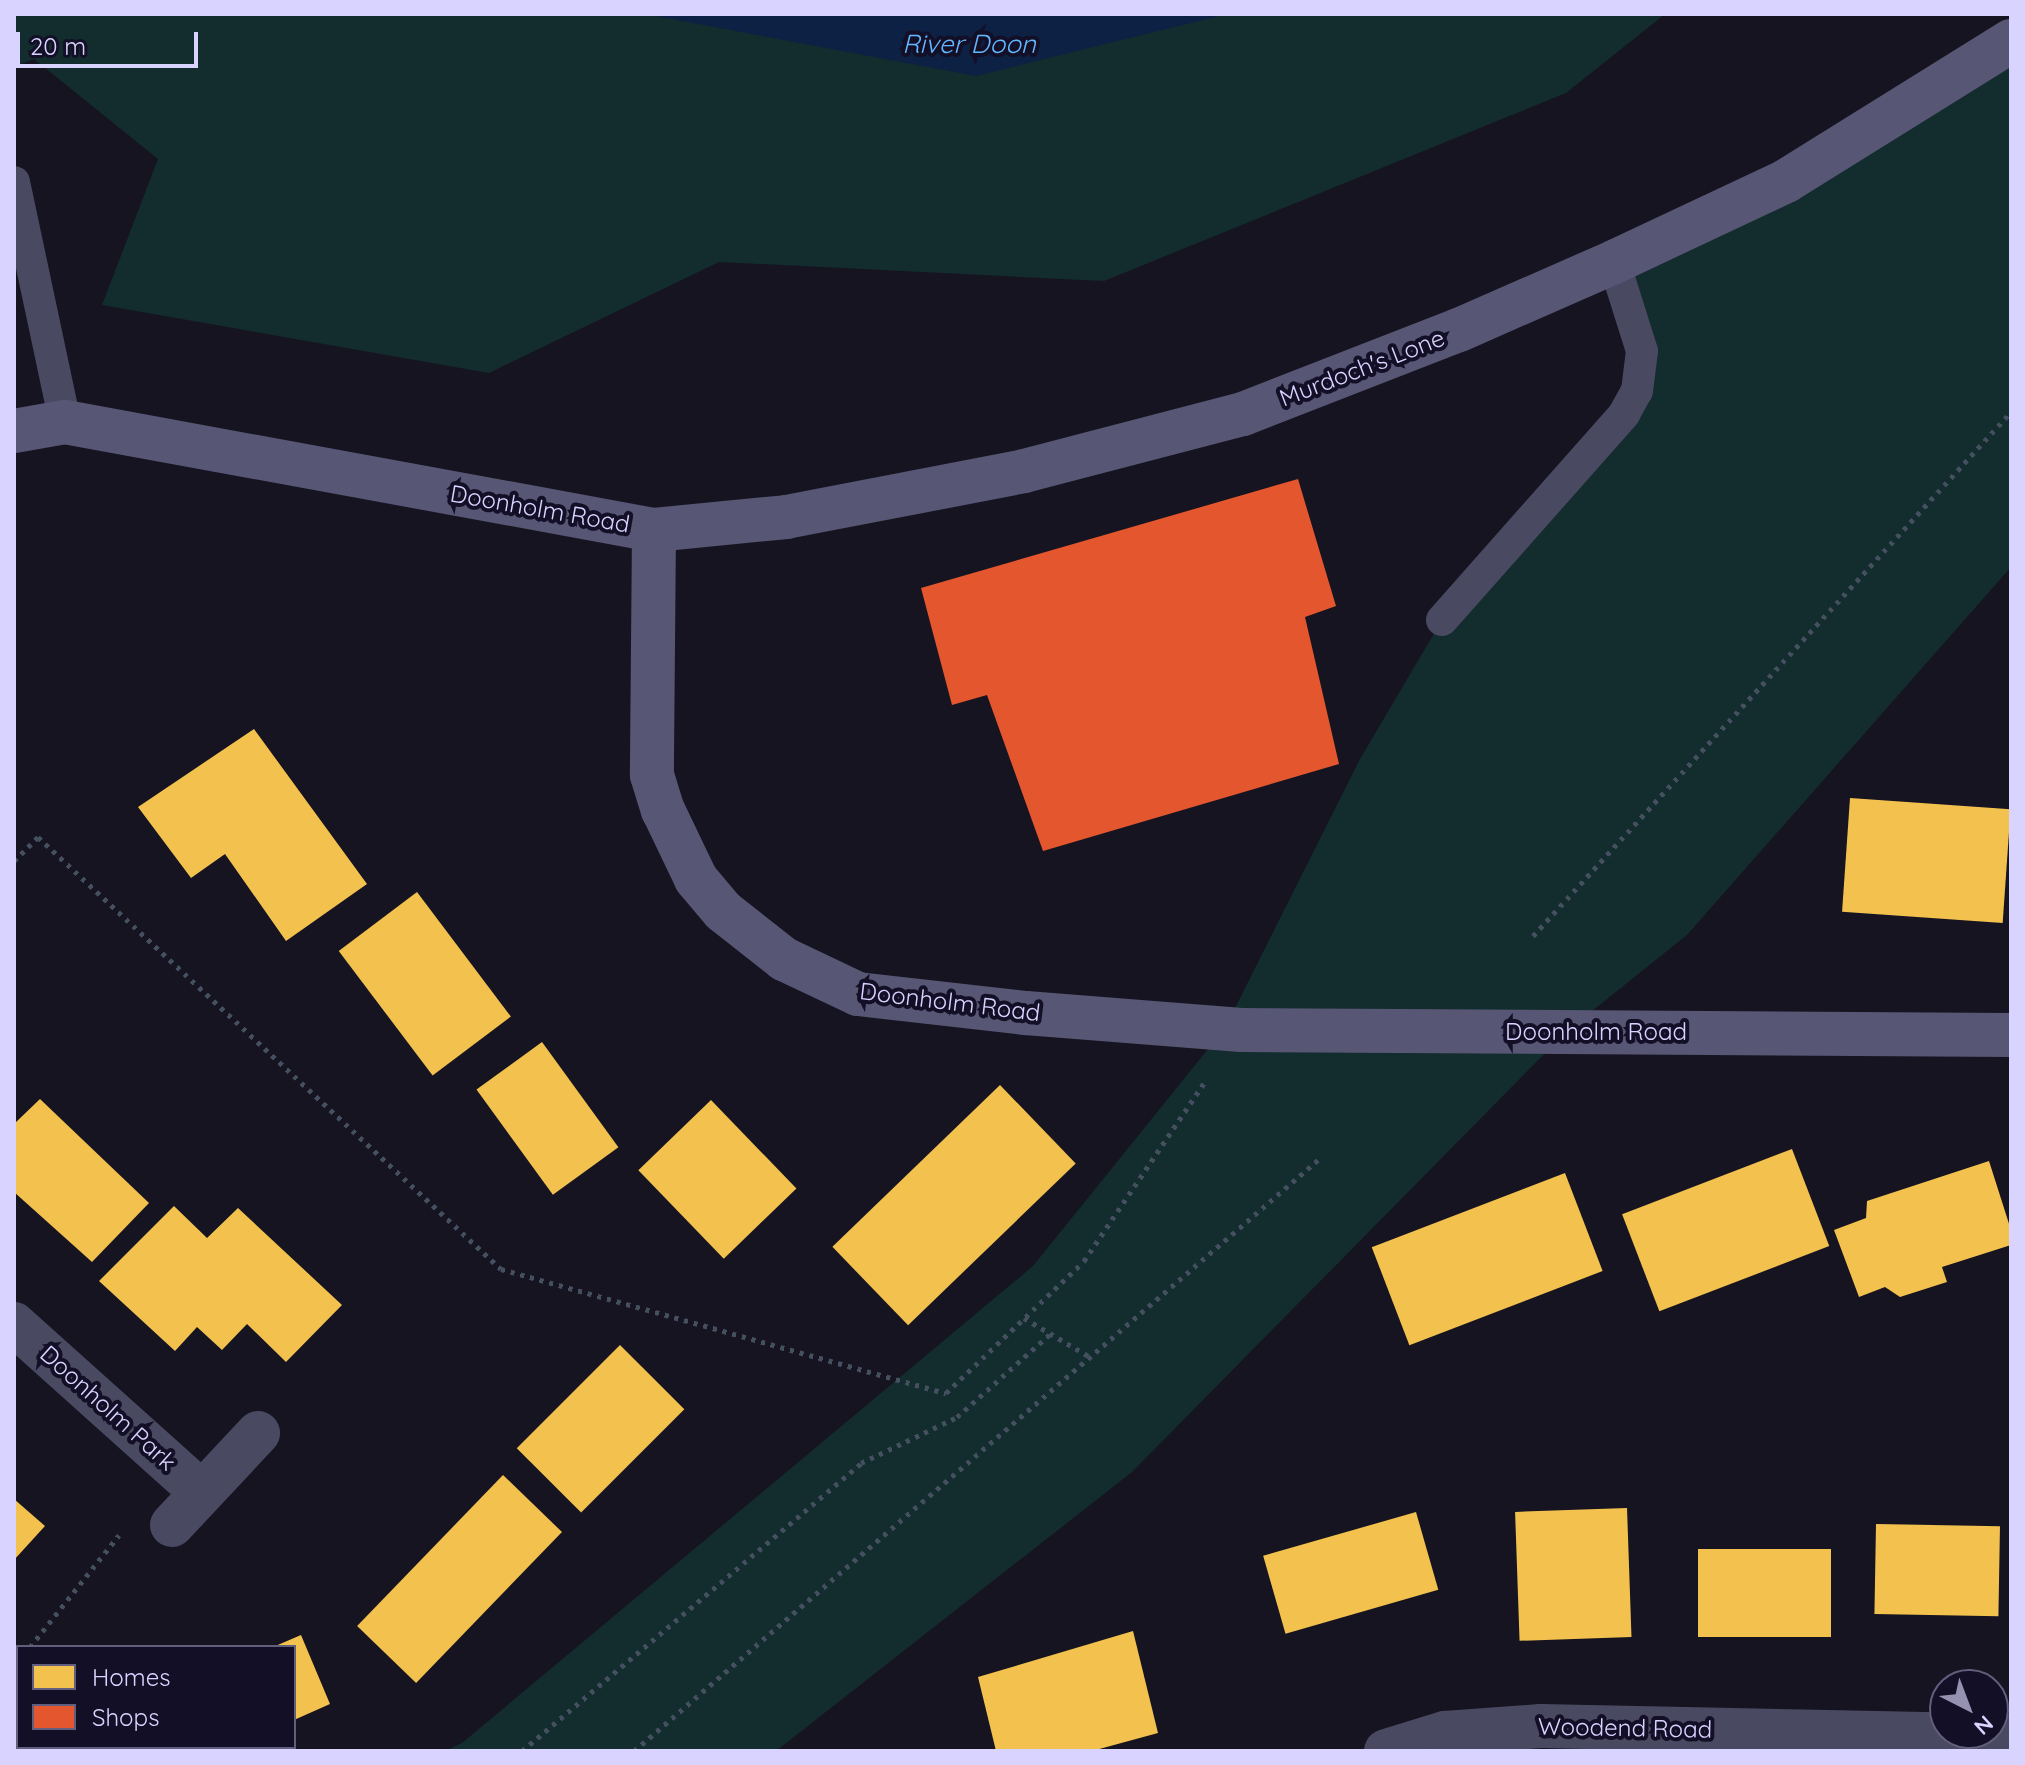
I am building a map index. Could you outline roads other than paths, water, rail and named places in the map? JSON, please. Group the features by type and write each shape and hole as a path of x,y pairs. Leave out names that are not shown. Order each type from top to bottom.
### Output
{"street":[{"name":"Murdoch's Lone","path":"654,530 786,517 1024,471 1243,414 1459,330 1786,181 2011,41"},
{"name":"Doonholm Road","path":"14,431 65,422 654,530 652,775 663,810 696,879 723,911 784,959 858,994 1026,1013 1241,1030 2011,1035"},
{"name":"Doonholm Park","path":"14,1324 201,1492"},
{"path":"172,1525 258,1433"},
{"name":"Woodend Road","path":"1386,1751 1445,1733 1541,1726 2011,1736"}],"lane":[{"path":"14,182 65,422"},
{"path":"1442,620 1624,414 1637,391 1642,351 1614,262"}],"water":[{"name":"River Doon","path":"645,14 1227,14 976,76"}]}
